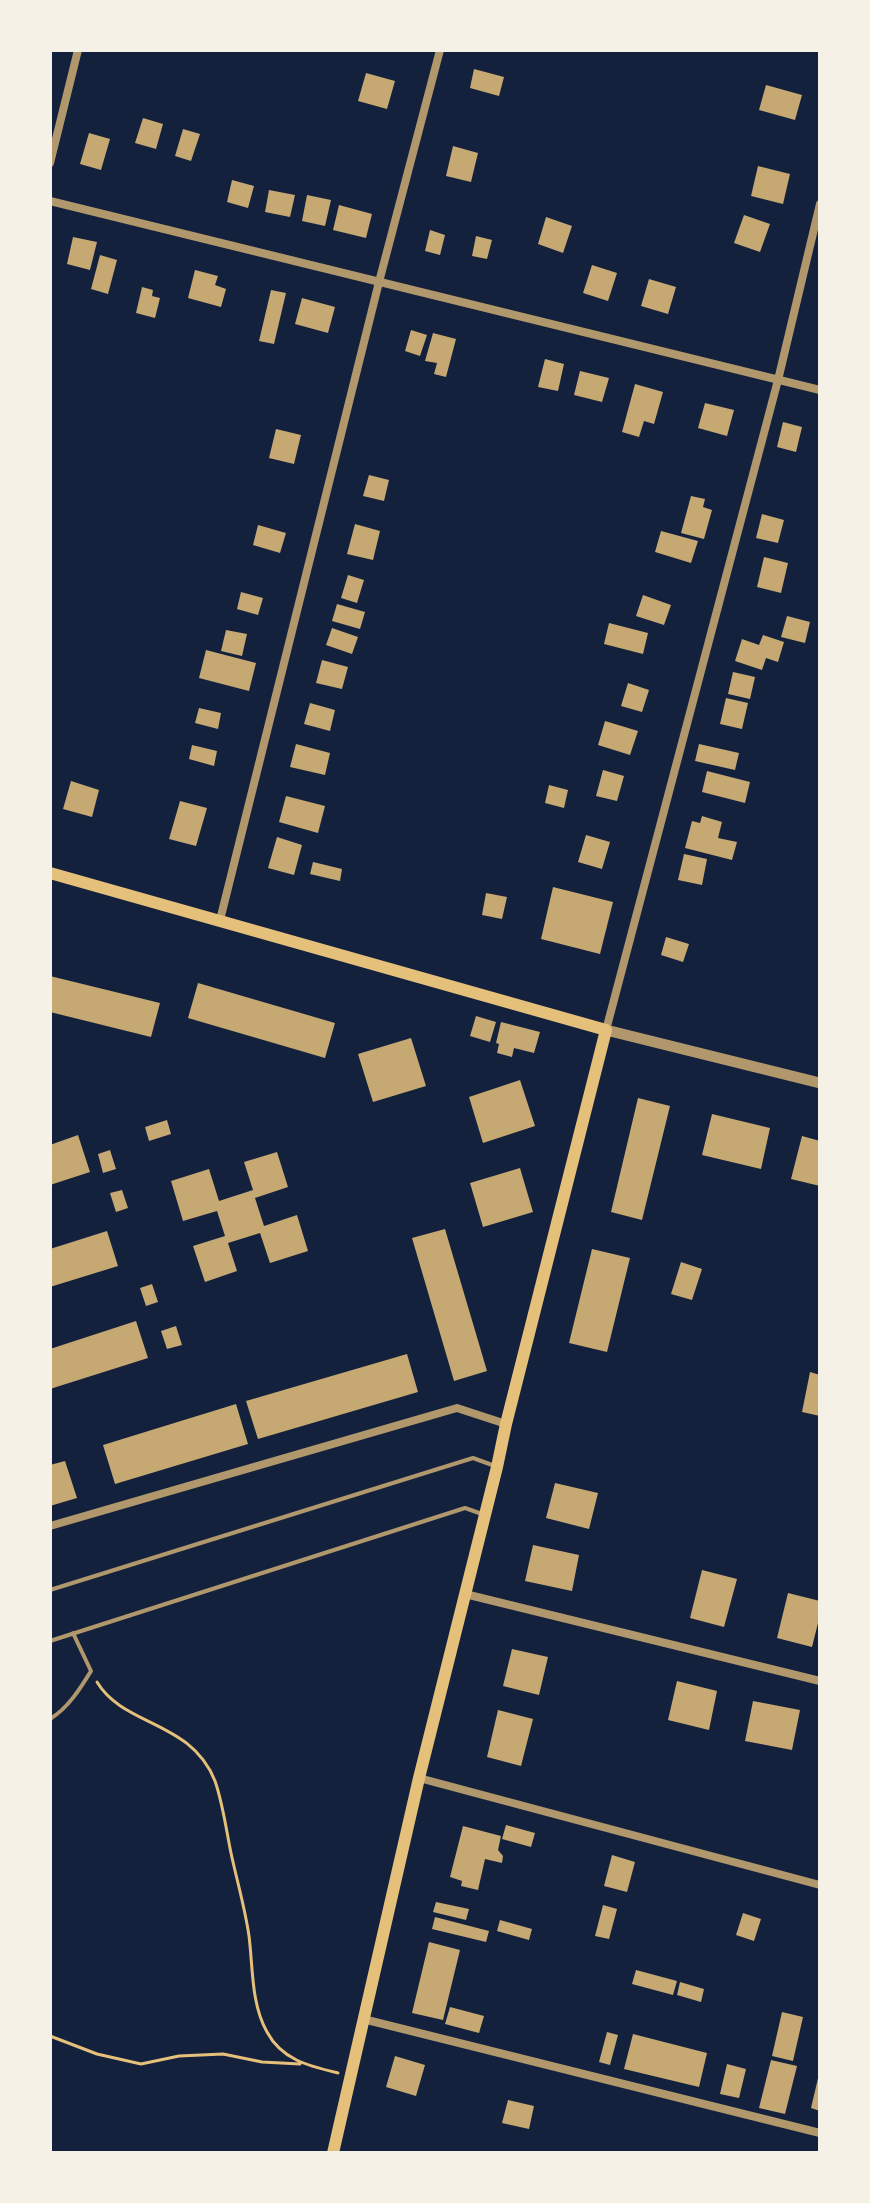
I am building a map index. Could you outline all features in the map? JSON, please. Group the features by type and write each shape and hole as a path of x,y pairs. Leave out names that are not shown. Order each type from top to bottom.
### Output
{"main road":[{"path":"50,873 606,1030 419,1778 333,2153"}],"street":[{"path":"50,163 78,50"},
{"path":"220,920 440,50"},
{"path":"50,201 820,390"},
{"path":"820,204 778,380 606,1030 820,1083"},
{"path":"50,1526 457,1408 506,1424"},
{"path":"465,1594 820,1681"},
{"path":"419,1778 820,1885"},
{"path":"363,2019 820,2133"}],"lane":[{"path":"50,1590 473,1458 497,1467"},
{"path":"50,1641 465,1508 485,1515"},
{"path":"50,1719 78,1692 91,1671 73,1633"}],"path":[{"path":"91,1671 105,1694 180,1737 197,1752 214,1779 243,1905 258,2008 267,2032 285,2053 301,2064"},
{"path":"50,2036 97,2054 141,2064 179,2056 223,2054 262,2062 301,2064 351,2076"}],"building":[{"path":"474,69 504,77 499,96 470,88"},
{"path":"366,73 395,81 387,109 358,101"},
{"path":"766,85 802,95 795,120 759,110"},
{"path":"143,118 163,124 156,149 135,143"},
{"path":"183,129 200,134 191,161 175,156"},
{"path":"89,133 110,139 101,170 80,164"},
{"path":"453,146 478,153 471,182 446,176"},
{"path":"758,166 790,174 783,204 751,196"},
{"path":"232,180 254,186 248,208 227,202"},
{"path":"269,190 295,195 290,217 265,212"},
{"path":"307,195 331,200 325,226 302,221"},
{"path":"339,205 372,214 366,238 333,230"},
{"path":"744,215 770,224 760,252 734,243"},
{"path":"546,217 572,226 563,253 538,244"},
{"path":"430,230 445,235 440,255 425,251"},
{"path":"476,236 492,240 487,259 472,256"},
{"path":"73,237 97,242 90,270 67,264"},
{"path":"100,255 117,260 108,294 91,289"},
{"path":"592,265 617,273 608,301 583,293"},
{"path":"195,270 218,276 215,285 226,289 221,307 188,298"},
{"path":"649,279 676,287 668,314 641,306"},
{"path":"142,287 153,290 152,296 160,298 155,318 136,313"},
{"path":"271,290 286,293 274,344 259,341"},
{"path":"302,298 335,307 328,333 295,324"},
{"path":"411,330 427,335 420,356 405,351"},
{"path":"433,333 456,339 446,377 434,374 437,363 425,361"},
{"path":"545,359 564,364 558,391 538,387"},
{"path":"580,371 609,378 602,402 574,395"},
{"path":"635,384 663,392 654,424 644,421 639,437 622,432"},
{"path":"705,403 734,410 727,436 698,428"},
{"path":"783,422 802,427 796,452 777,447"},
{"path":"276,429 301,435 294,464 269,458"},
{"path":"369,475 389,480 384,501 363,496"},
{"path":"691,496 705,499 703,507 712,510 704,539 681,533"},
{"path":"762,514 784,520 778,543 756,538"},
{"path":"355,524 380,531 373,560 347,554"},
{"path":"258,525 286,533 280,553 253,545"},
{"path":"661,531 698,541 691,563 655,552"},
{"path":"764,557 788,563 781,593 757,587"},
{"path":"348,575 364,580 357,603 341,598"},
{"path":"241,592 263,598 258,615 237,609"},
{"path":"643,595 671,605 664,625 636,616"},
{"path":"337,604 365,612 360,629 332,621"},
{"path":"787,616 810,622 805,643 781,637"},
{"path":"609,623 648,633 643,654 604,644"},
{"path":"332,628 358,637 352,654 326,645"},
{"path":"226,630 247,634 242,656 221,651"},
{"path":"763,635 784,642 778,662 766,658 762,670 735,661 742,639 759,645"},
{"path":"206,650 256,663 249,691 199,678"},
{"path":"322,660 348,667 342,689 316,683"},
{"path":"733,672 755,677 750,699 728,694"},
{"path":"628,683 649,690 642,712 621,706"},
{"path":"726,698 748,703 742,729 720,724"},
{"path":"310,703 335,710 330,731 304,724"},
{"path":"199,708 221,713 218,729 195,723"},
{"path":"605,721 638,731 630,755 598,745"},
{"path":"296,744 330,753 325,775 290,767"},
{"path":"699,744 739,753 735,770 695,761"},
{"path":"192,745 217,751 214,766 189,759"},
{"path":"603,770 624,776 617,801 596,796"},
{"path":"707,771 750,782 745,803 702,792"},
{"path":"71,781 99,790 92,817 63,809"},
{"path":"549,785 568,790 564,808 545,803"},
{"path":"286,796 325,806 318,833 279,822"},
{"path":"180,801 207,808 196,846 169,839"},
{"path":"702,816 722,822 718,838 737,842 732,860 685,848 692,821 700,823"},
{"path":"586,835 610,842 602,869 578,862"},
{"path":"277,837 302,845 294,875 268,868"},
{"path":"684,854 707,859 702,885 678,880"},
{"path":"313,862 342,869 340,881 310,874"},
{"path":"553,887 613,902 600,954 541,939"},
{"path":"486,893 507,897 502,919 482,915"},
{"path":"666,937 689,944 683,962 661,955"},
{"path":"50,976 160,1003 151,1037 50,1012"},
{"path":"198,983 335,1023 325,1058 188,1018"},
{"path":"476,1016 496,1022 490,1042 470,1036"},
{"path":"501,1022 540,1032 534,1053 514,1048 512,1057 497,1053"},
{"path":"411,1038 426,1086 373,1102 358,1054"},
{"path":"520,1080 535,1126 483,1143 469,1097"},
{"path":"638,1098 670,1106 642,1220 611,1212"},
{"path":"712,1114 770,1128 761,1169 702,1155"},
{"path":"167,1120 171,1134 149,1141 145,1127"},
{"path":"78,1135 90,1172 50,1185 50,1145"},
{"path":"802,1136 820,1141 820,1186 791,1179"},
{"path":"110,1150 116,1169 103,1173 98,1154"},
{"path":"277,1152 288,1187 255,1198 264,1226 297,1215 308,1251 270,1263 260,1233 228,1243 237,1271 205,1282 193,1246 225,1236 217,1211 183,1221 171,1181 209,1169 219,1201 253,1190 244,1162"},
{"path":"520,1168 533,1212 483,1227 470,1183"},
{"path":"122,1190 128,1208 116,1212 110,1193"},
{"path":"445,1229 487,1371 454,1381 412,1238"},
{"path":"107,1231 118,1266 50,1287 50,1249"},
{"path":"592,1249 630,1258 607,1352 569,1343"},
{"path":"681,1262 702,1269 692,1300 671,1294"},
{"path":"152,1284 158,1302 146,1306 140,1288"},
{"path":"136,1321 148,1358 50,1389 50,1349"},
{"path":"176,1326 182,1345 167,1349 161,1331"},
{"path":"407,1354 418,1392 258,1439 246,1401"},
{"path":"810,1372 820,1375 820,1416 802,1412"},
{"path":"236,1404 248,1444 115,1484 103,1445"},
{"path":"65,1461 77,1498 50,1506 50,1465"},
{"path":"555,1483 598,1493 589,1529 546,1518"},
{"path":"533,1545 579,1555 572,1591 525,1581"},
{"path":"702,1570 737,1579 724,1627 690,1618"},
{"path":"788,1593 820,1601 812,1647 777,1638"},
{"path":"512,1649 548,1657 539,1695 503,1686"},
{"path":"677,1681 717,1691 709,1730 668,1720"},
{"path":"753,1701 800,1710 792,1750 745,1741"},
{"path":"498,1710 533,1719 521,1766 487,1757"},
{"path":"506,1825 535,1833 531,1847 502,1839"},
{"path":"463,1826 501,1836 498,1850 503,1856 502,1863 485,1859 478,1890 461,1886 462,1881 450,1877"},
{"path":"612,1855 635,1862 627,1892 604,1886"},
{"path":"436,1902 469,1909 466,1920 433,1912"},
{"path":"603,1905 617,1909 609,1939 595,1936"},
{"path":"743,1913 761,1919 754,1941 736,1935"},
{"path":"435,1917 489,1931 486,1942 432,1929"},
{"path":"500,1920 532,1929 529,1940 497,1931"},
{"path":"429,1942 460,1950 443,2020 412,2013"},
{"path":"636,1970 677,1981 673,1995 632,1984"},
{"path":"680,1982 704,1989 701,2002 677,1995"},
{"path":"450,2007 484,2016 479,2033 445,2024"},
{"path":"782,2012 803,2017 793,2061 772,2056"},
{"path":"607,2032 618,2035 610,2065 599,2062"},
{"path":"633,2034 707,2053 699,2087 624,2069"},
{"path":"395,2056 425,2065 416,2096 386,2087"},
{"path":"771,2060 797,2066 785,2114 759,2108"},
{"path":"727,2064 746,2069 739,2098 720,2094"},
{"path":"820,2074 820,2111 811,2108"},
{"path":"508,2100 534,2106 529,2129 502,2123"}]}
